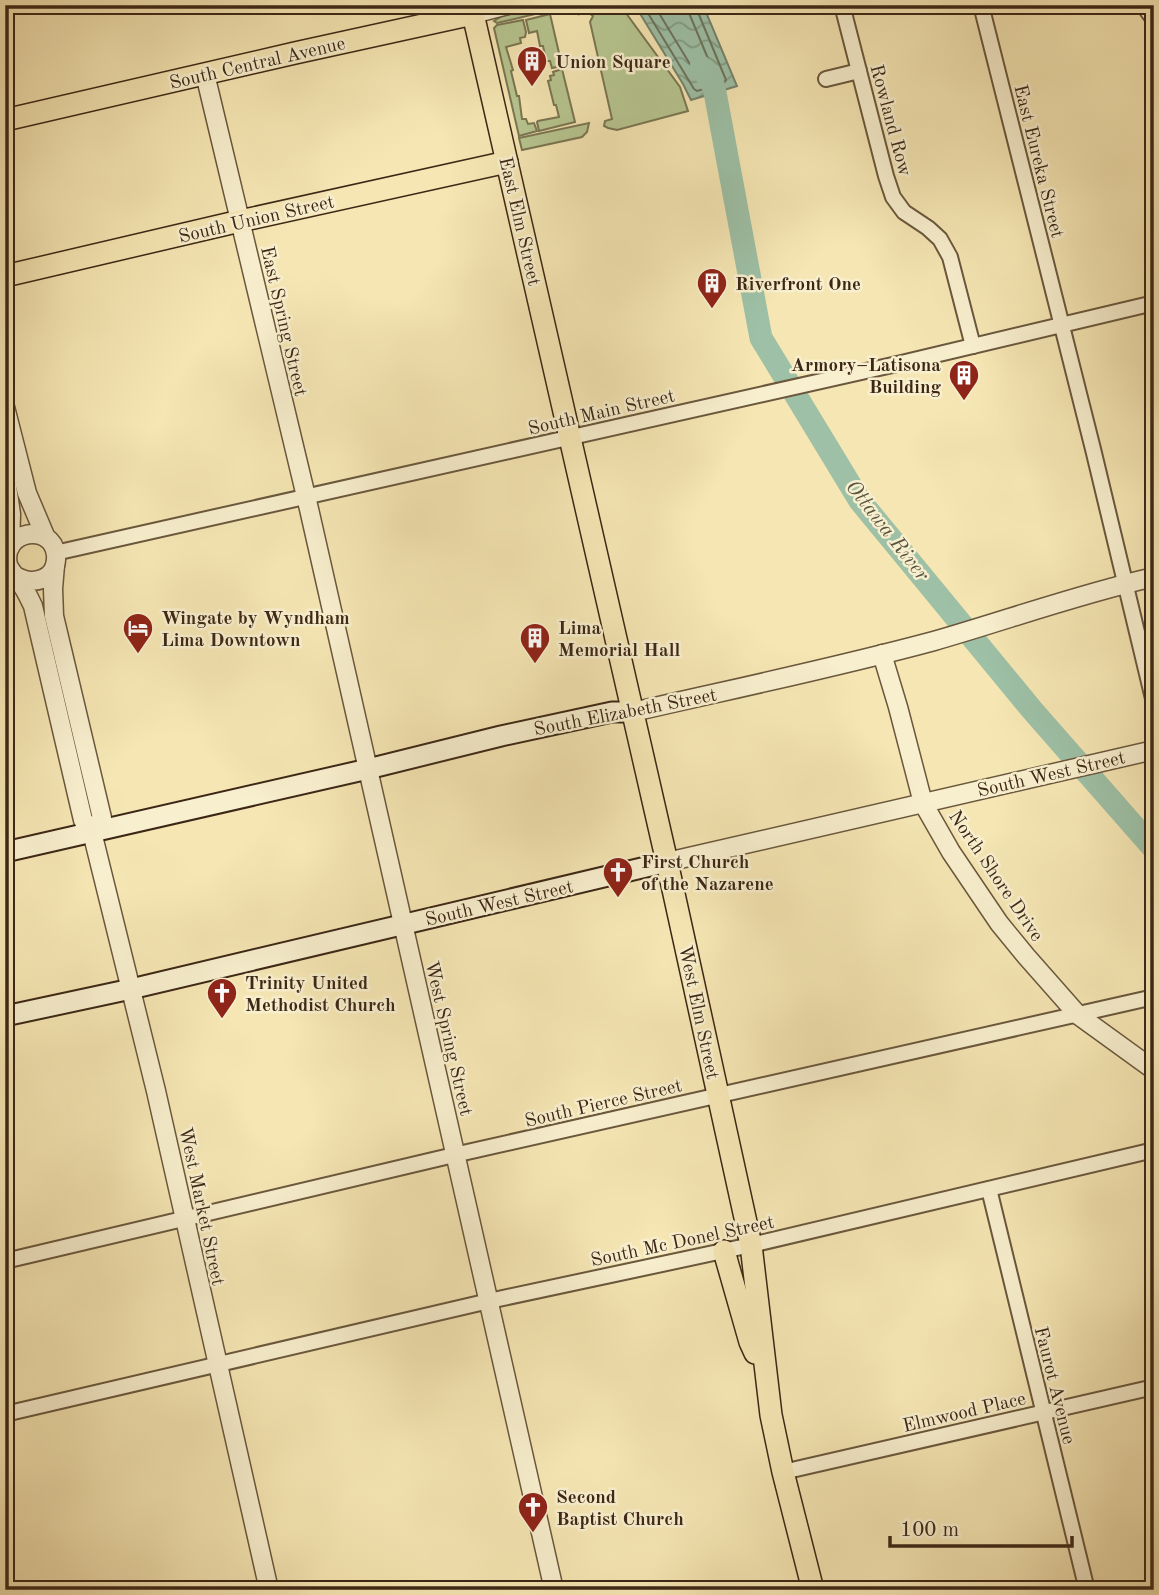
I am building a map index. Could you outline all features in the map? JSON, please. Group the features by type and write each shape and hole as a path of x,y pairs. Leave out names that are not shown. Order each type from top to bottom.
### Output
{"main road":[{"name":"South Central Avenue","path":"5,120 472,10"},
{"name":"East Elm Street","path":"472,10 570,437"},
{"name":"South Union Street","path":"5,275 507,162"},
{"name":"West Elm Street","path":"570,437 751,1245 771,1415 813,1590"},
{"name":"South Elizabeth Street","path":"5,852 501,736 612,712 633,712"},
{"name":"South West Street","path":"5,1016 131,989 667,862"},
{"path":"724,1251 750,1342 766,1374"}],"street":[{"name":"South Central Avenue","path":"472,10 508,5"},
{"name":"Rowland Row","path":"842,5 893,197 904,212 940,239 950,257 973,346"},
{"name":"East Eureka Street","path":"981,5 1154,703"},
{"path":"1143,5 1154,20"},
{"path":"827,79 859,71"},
{"name":"East Spring Street","path":"205,74 306,496"},
{"name":"South Main Street","path":"55,559 306,496 1154,303"},
{"path":"5,407 27,493 46,538 54,547 55,559 51,572 37,581 21,579 9,562 11,514 5,472"},
{"name":"West Spring Street","path":"306,496 554,1590"},
{"path":"9,562 15,540 22,535 38,534 46,538"},
{"name":"West Market Street","path":"55,559 54,616 102,818 92,832"},
{"name":"West Market Street","path":"9,562 33,606 83,820 92,832 156,1091 269,1590"},
{"name":"South Elizabeth Street","path":"633,712 883,654 1154,577"},
{"name":"North Shore Drive","path":"883,654 923,803 951,852 999,922 1079,1015 1154,1070"},
{"name":"South West Street","path":"667,862 1154,750"},
{"name":"South Pierce Street","path":"5,1261 454,1155 1154,997"},
{"name":"South Mc Donel Street","path":"5,1414 489,1301 751,1245 1154,1150"},
{"name":"Faurot Avenue","path":"989,1189 1087,1590"},
{"name":"Elmwood Place","path":"783,1472 1154,1387"}],"shaded area":[{"path":"549,5 561,8 497,23 494,21 502,16"},
{"path":"582,5 620,5 680,87 688,111 617,130 604,126 605,121 612,119 590,22 593,16 583,9 579,14 577,8"},
{"path":"550,14 562,66 552,68 550,61 546,61 537,31 529,33 526,20"},
{"path":"523,20 525,37 520,38 521,43 506,47 522,119 526,119 528,124 534,123 537,131 519,136 494,28"},
{"path":"562,69 575,122 539,131 538,121 559,117 548,81 551,80 550,76 554,75 553,72"},
{"path":"589,123 587,132 582,137 522,150 519,138"}],"water":[{"path":"638,5 703,5 737,86 691,100 639,12"}],"waterway":[{"name":"Ottawa River","path":"701,67 714,87 761,338 860,501 1033,711 1154,849"}],"place":[{"name":"Union Square","path":"532,88"},
{"name":"Riverfront One","path":"712,310"},
{"name":"Armory–Latisona Building","path":"964,402"},
{"name":"Wingate by Wyndham Lima Downtown","path":"138,655"},
{"name":"Lima Memorial Hall","path":"535,665"},
{"name":"First Church of the Nazarene","path":"618,899"},
{"name":"Trinity United Methodist Church","path":"222,1020"},
{"name":"Second Baptist Church","path":"533,1534"}]}
